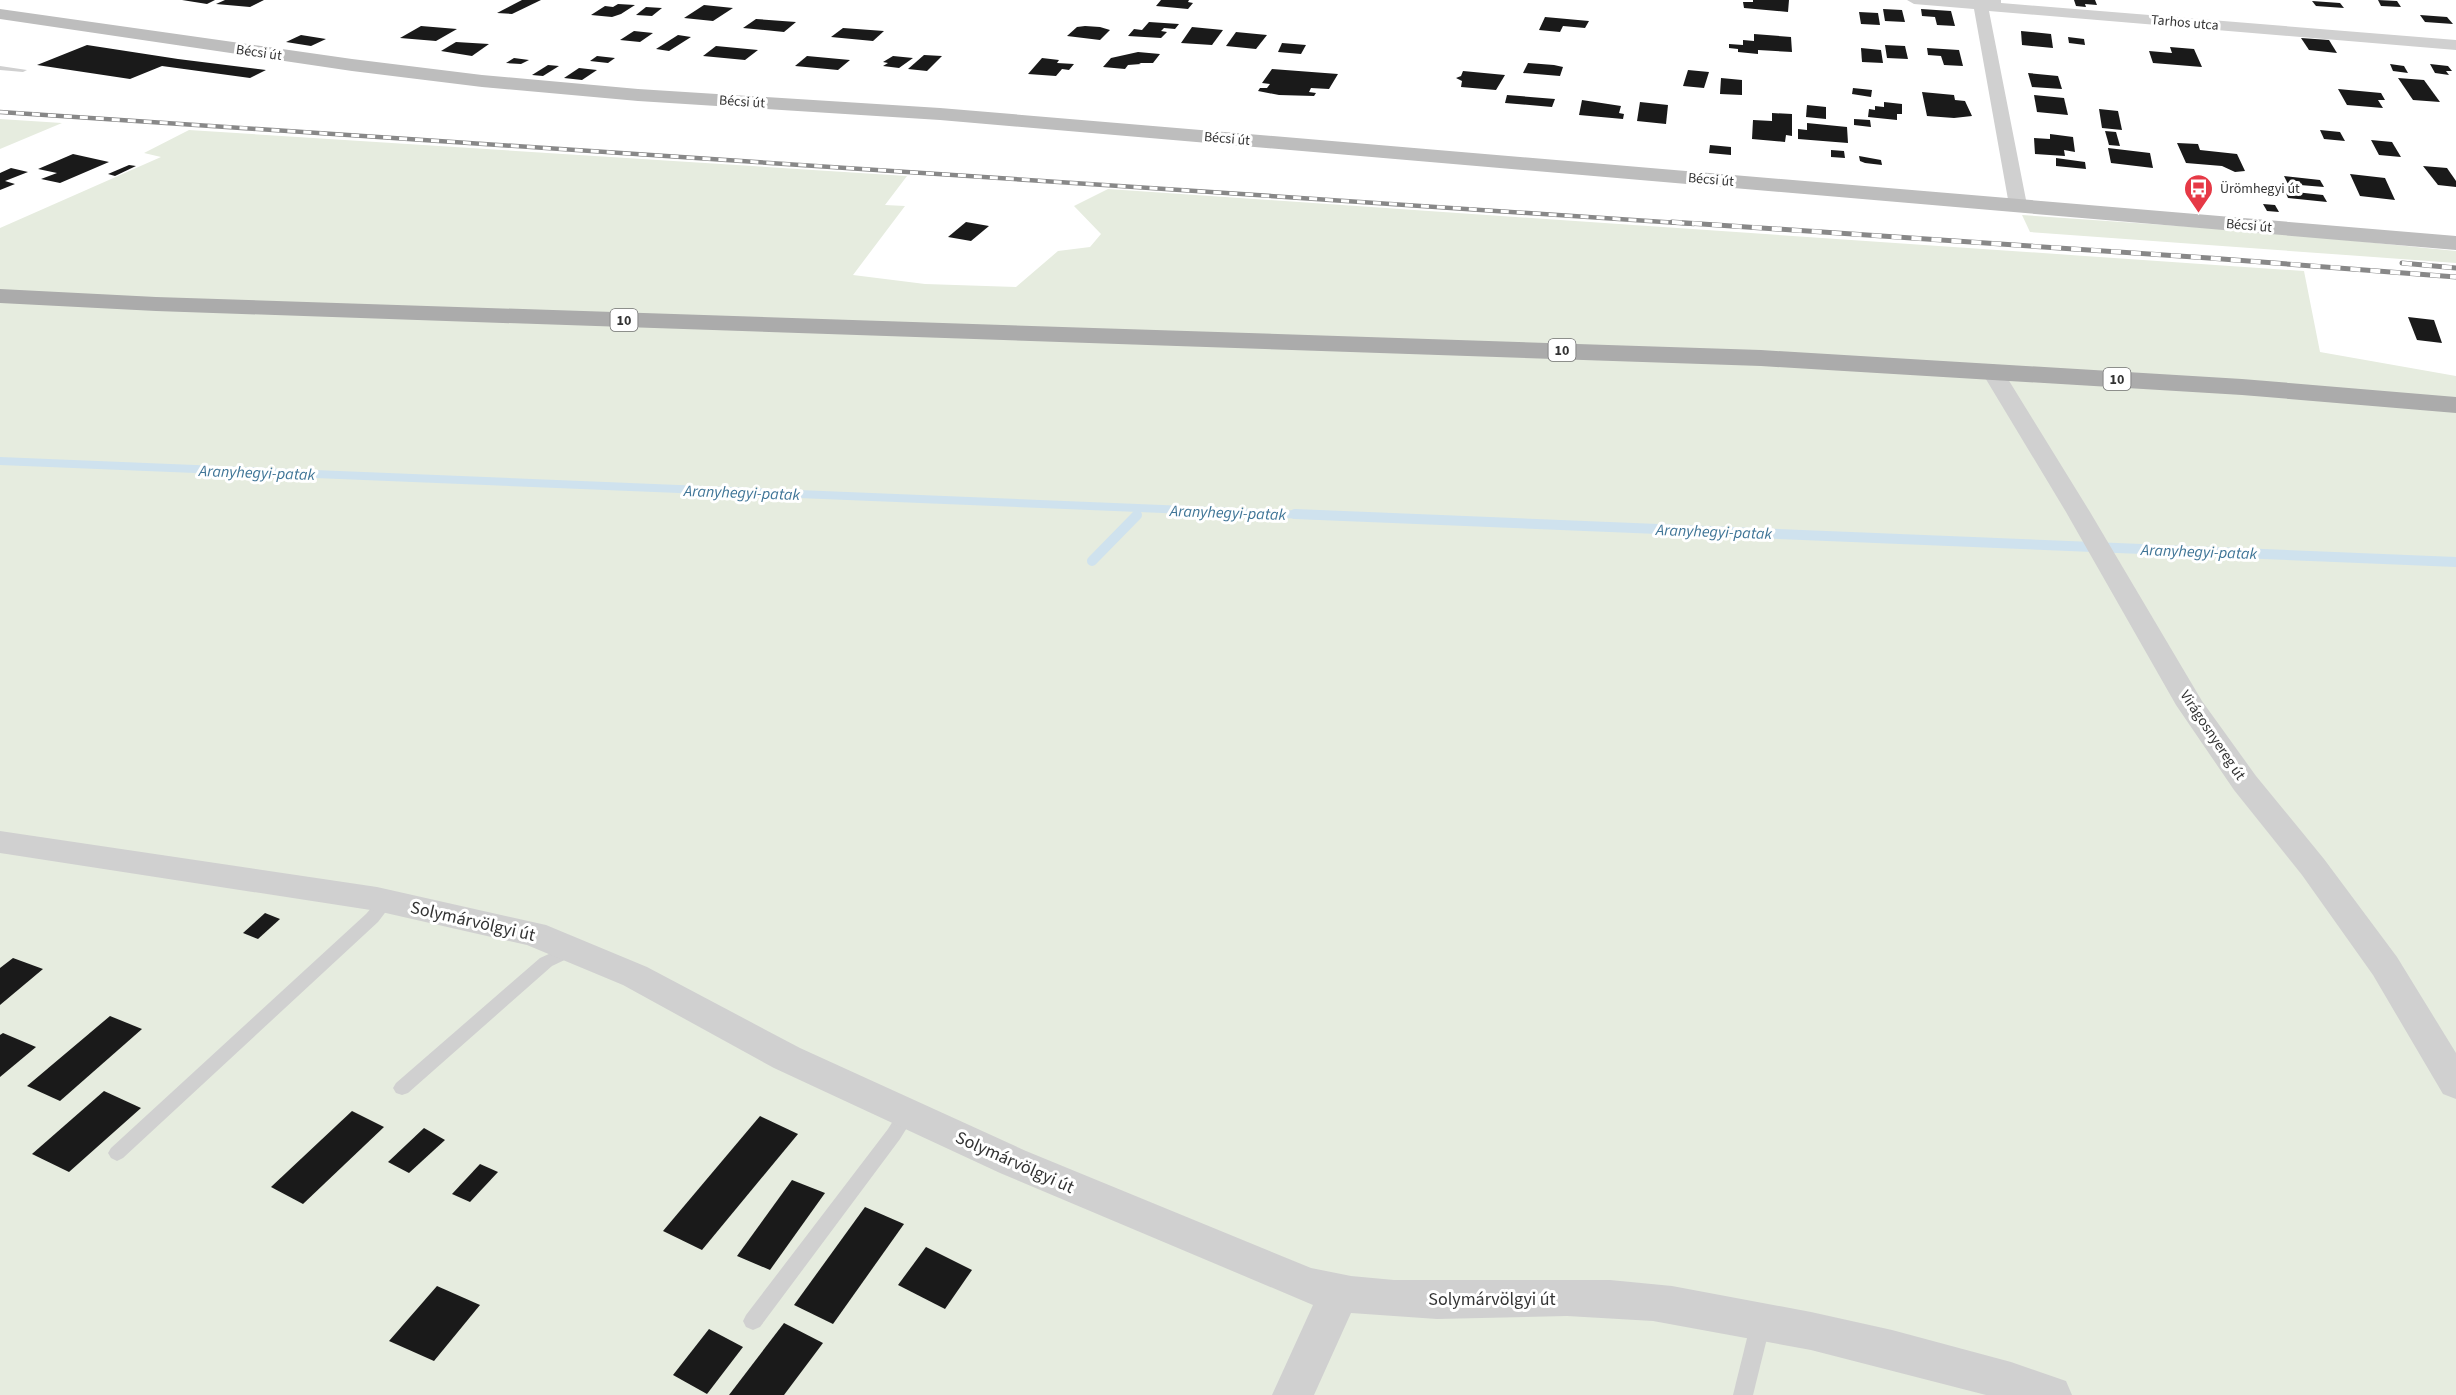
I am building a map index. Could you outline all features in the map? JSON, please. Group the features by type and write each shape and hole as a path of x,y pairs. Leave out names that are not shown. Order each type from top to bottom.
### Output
{"main road":[{"name":"10","path":"0,296 156,304 581,319 1248,339 1761,358 2242,387 2456,405"}],"street":[{"name":"Tarhos utca","path":"1914,0 1991,3 2456,45"},
{"path":"1991,3 1981,8 2018,205"},
{"name":"Bécsi út","path":"0,14 352,65 493,82 638,95 940,114 2456,243"},
{"name":"Virágosnyereg út","path":"1992,371 2078,512 2190,705 2245,783 2313,867 2385,966 2456,1084"},
{"name":"Solymárvölgyi út","path":"0,842 386,901 534,934 635,976 787,1058 1012,1162 1309,1286 1340,1294 1396,1299 1653,1302 1761,1320 1851,1340 1984,1384 2051,1395"},
{"path":"1293,1395 1340,1294"}],"lane":[{"path":"0,68 23,70"},
{"path":"117,1153 372,918 386,901"},
{"path":"402,1088 546,962 571,950"},
{"path":"753,1321 894,1134 907,1113"},
{"path":"1743,1395 1761,1320"}],"shaded area":[{"path":"0,119 62,123 0,149"},
{"path":"189,130 907,176 885,205 905,206 853,275 925,284 1016,287 1058,251 1090,247 1101,234 1074,206 1108,189 2304,271 2320,352 2456,376 2456,1395 0,1395 0,228 161,157 144,153"},
{"path":"2022,215 2265,232 2456,251 2456,263 2030,232"}],"building":[{"path":"182,0 215,0 207,4"},
{"path":"225,0 264,0 250,7 216,4"},
{"path":"522,0 541,0 512,14 497,13"},
{"path":"1161,0 1189,0 1188,2 1193,3 1188,9 1156,6"},
{"path":"1753,0 1789,0 1788,12 1744,8 1743,2 1753,2"},
{"path":"2074,0 2095,0 2097,5 2076,6"},
{"path":"2378,0 2397,1 2401,7 2381,6"},
{"path":"2312,1 2340,3 2344,8 2316,6"},
{"path":"618,4 635,5 612,17 591,15 605,6 613,7"},
{"path":"704,5 733,8 713,21 684,18"},
{"path":"646,7 662,8 652,16 636,15"},
{"path":"1883,9 1902,10 1905,22 1885,21"},
{"path":"1921,9 1951,11 1955,26 1937,25 1935,17 1922,16"},
{"path":"1859,12 1878,13 1880,25 1861,24"},
{"path":"2420,15 2447,17 2453,24 2425,22"},
{"path":"1545,17 1589,21 1585,28 1563,26 1560,32 1539,30"},
{"path":"756,19 796,22 784,32 743,28"},
{"path":"1149,22 1179,24 1175,29 1164,28 1161,31 1167,32 1161,38 1128,36 1134,29 1142,30"},
{"path":"421,26 457,29 436,41 400,38"},
{"path":"1077,27 1110,30 1100,40 1067,36"},
{"path":"1192,27 1223,30 1212,45 1181,43"},
{"path":"843,28 884,31 873,41 831,37"},
{"path":"634,31 653,33 640,42 620,40"},
{"path":"2021,31 2051,34 2053,48 2022,45"},
{"path":"1236,32 1267,35 1256,49 1226,46"},
{"path":"1754,34 1791,37 1792,52 1758,50 1758,54 1738,52 1738,49 1729,48 1729,44 1743,45 1743,40 1754,41"},
{"path":"301,35 326,39 311,46 286,42"},
{"path":"678,35 691,37 669,51 656,49"},
{"path":"2068,37 2084,39 2085,45 2069,43"},
{"path":"2301,38 2329,40 2337,53 2309,50"},
{"path":"456,42 489,44 472,56 441,51"},
{"path":"1282,43 1306,45 1301,54 1278,52"},
{"path":"87,45 266,70 250,78 162,66 130,79 37,65"},
{"path":"1885,45 1905,46 1908,59 1887,58"},
{"path":"716,46 758,50 745,60 703,56"},
{"path":"2170,47 2194,49 2202,67 2153,63 2149,51 2172,53"},
{"path":"1861,48 1881,50 1883,63 1862,62"},
{"path":"1927,48 1959,50 1963,66 1944,65 1941,56 1928,55"},
{"path":"1138,52 1160,54 1153,63 1128,65 1125,69 1103,67 1111,58"},
{"path":"924,55 942,56 927,71 908,69"},
{"path":"597,56 615,58 608,63 590,61"},
{"path":"807,56 850,60 838,70 795,66"},
{"path":"893,56 913,58 899,68 883,66 888,63 883,62"},
{"path":"514,58 529,60 521,64 506,63"},
{"path":"1042,58 1059,60 1057,63 1074,64 1069,70 1062,69 1056,76 1028,74"},
{"path":"1528,63 1563,67 1560,76 1523,73"},
{"path":"2390,64 2404,66 2408,73 2393,71"},
{"path":"2430,64 2448,66 2452,71 2446,71 2449,75 2435,73"},
{"path":"548,65 559,66 543,76 532,75"},
{"path":"579,68 597,70 582,80 564,78"},
{"path":"1272,69 1338,74 1329,89 1311,88 1309,92 1316,93 1314,96 1279,95 1258,91 1260,88 1267,88 1270,84 1262,83"},
{"path":"1688,70 1709,72 1704,88 1683,86"},
{"path":"1463,71 1505,75 1496,90 1461,87 1462,81 1456,78 1461,76"},
{"path":"2028,73 2058,76 2062,89 2032,87"},
{"path":"1721,78 1742,80 1742,95 1720,94"},
{"path":"2398,78 2424,80 2440,102 2413,100"},
{"path":"1853,88 1872,90 1871,97 1852,94"},
{"path":"2338,89 2381,93 2385,100 2378,100 2383,108 2347,105"},
{"path":"1922,92 1954,95 1955,100 1965,101 1972,116 1954,118 1927,116"},
{"path":"1507,95 1555,99 1552,107 1505,103"},
{"path":"2034,95 2064,98 2068,115 2037,112"},
{"path":"1582,100 1621,106 1619,113 1624,114 1623,119 1579,115"},
{"path":"1640,102 1668,105 1666,124 1637,121"},
{"path":"1884,102 1902,104 1902,114 1897,114 1897,120 1868,117 1869,109 1875,110 1875,106 1884,107"},
{"path":"1807,105 1826,107 1826,119 1806,117"},
{"path":"2099,109 2118,111 2122,130 2102,128"},
{"path":"1772,113 1792,114 1792,136 1786,135 1785,142 1752,139 1753,120 1772,121"},
{"path":"1854,119 1870,120 1871,127 1854,125"},
{"path":"1807,123 1847,127 1848,143 1798,139 1798,129 1807,130"},
{"path":"2320,130 2340,132 2345,141 2324,139"},
{"path":"2105,131 2116,132 2120,146 2109,145"},
{"path":"2050,134 2073,137 2075,152 2064,150 2065,156 2035,154 2034,138 2050,139"},
{"path":"2371,140 2392,142 2401,157 2379,155"},
{"path":"2177,143 2198,144 2200,150 2237,154 2245,171 2235,172 2222,166 2186,163"},
{"path":"1710,145 1731,147 1731,155 1709,153"},
{"path":"2108,148 2150,153 2153,168 2111,163"},
{"path":"1831,150 1844,151 1845,158 1831,157"},
{"path":"73,154 109,162 60,183 41,179 57,173 38,169"},
{"path":"1859,156 1881,160 1882,165 1865,163 1860,161"},
{"path":"2056,158 2085,162 2086,169 2056,166"},
{"path":"129,165 136,166 115,176 108,174"},
{"path":"2423,166 2447,168 2456,181 2456,187 2438,185"},
{"path":"11,168 28,172 5,181 15,184 0,190 0,173"},
{"path":"2350,174 2385,178 2395,200 2360,196"},
{"path":"2284,176 2320,180 2324,187 2288,184"},
{"path":"2285,191 2323,195 2327,202 2288,198"},
{"path":"2263,204 2275,205 2279,212 2267,211"},
{"path":"966,222 989,226 971,241 948,237"},
{"path":"2408,317 2434,320 2442,343 2417,340"},
{"path":"265,913 280,919 258,939 243,933"},
{"path":"13,958 43,969 0,1005 0,968"},
{"path":"110,1016 142,1029 60,1101 27,1086"},
{"path":"3,1033 36,1047 0,1077 0,1035"},
{"path":"104,1091 141,1108 69,1172 32,1154"},
{"path":"352,1111 384,1127 303,1204 271,1187"},
{"path":"760,1116 798,1134 702,1250 663,1231"},
{"path":"424,1128 445,1140 409,1173 388,1162"},
{"path":"480,1164 498,1172 470,1202 452,1194"},
{"path":"792,1180 825,1193 770,1270 737,1256"},
{"path":"865,1207 904,1224 833,1324 794,1305"},
{"path":"926,1247 972,1270 945,1309 898,1285"},
{"path":"437,1286 480,1305 434,1361 389,1341"},
{"path":"784,1323 823,1343 784,1395 729,1395"},
{"path":"709,1329 743,1347 707,1394 673,1375"}],"waterway":[{"name":"Aranyhegyi-patak","path":"0,461 1332,516"},
{"name":"Aranyhegyi-patak","path":"1295,514 2456,562"},
{"path":"1092,561 1137,515"}],"railway":[{"path":"0,112 1694,224"},
{"path":"1672,222 2456,277"},
{"path":"2402,263 2456,268"}],"place":[{"name":"Ürömhegyi út","path":"2199,214"}]}
